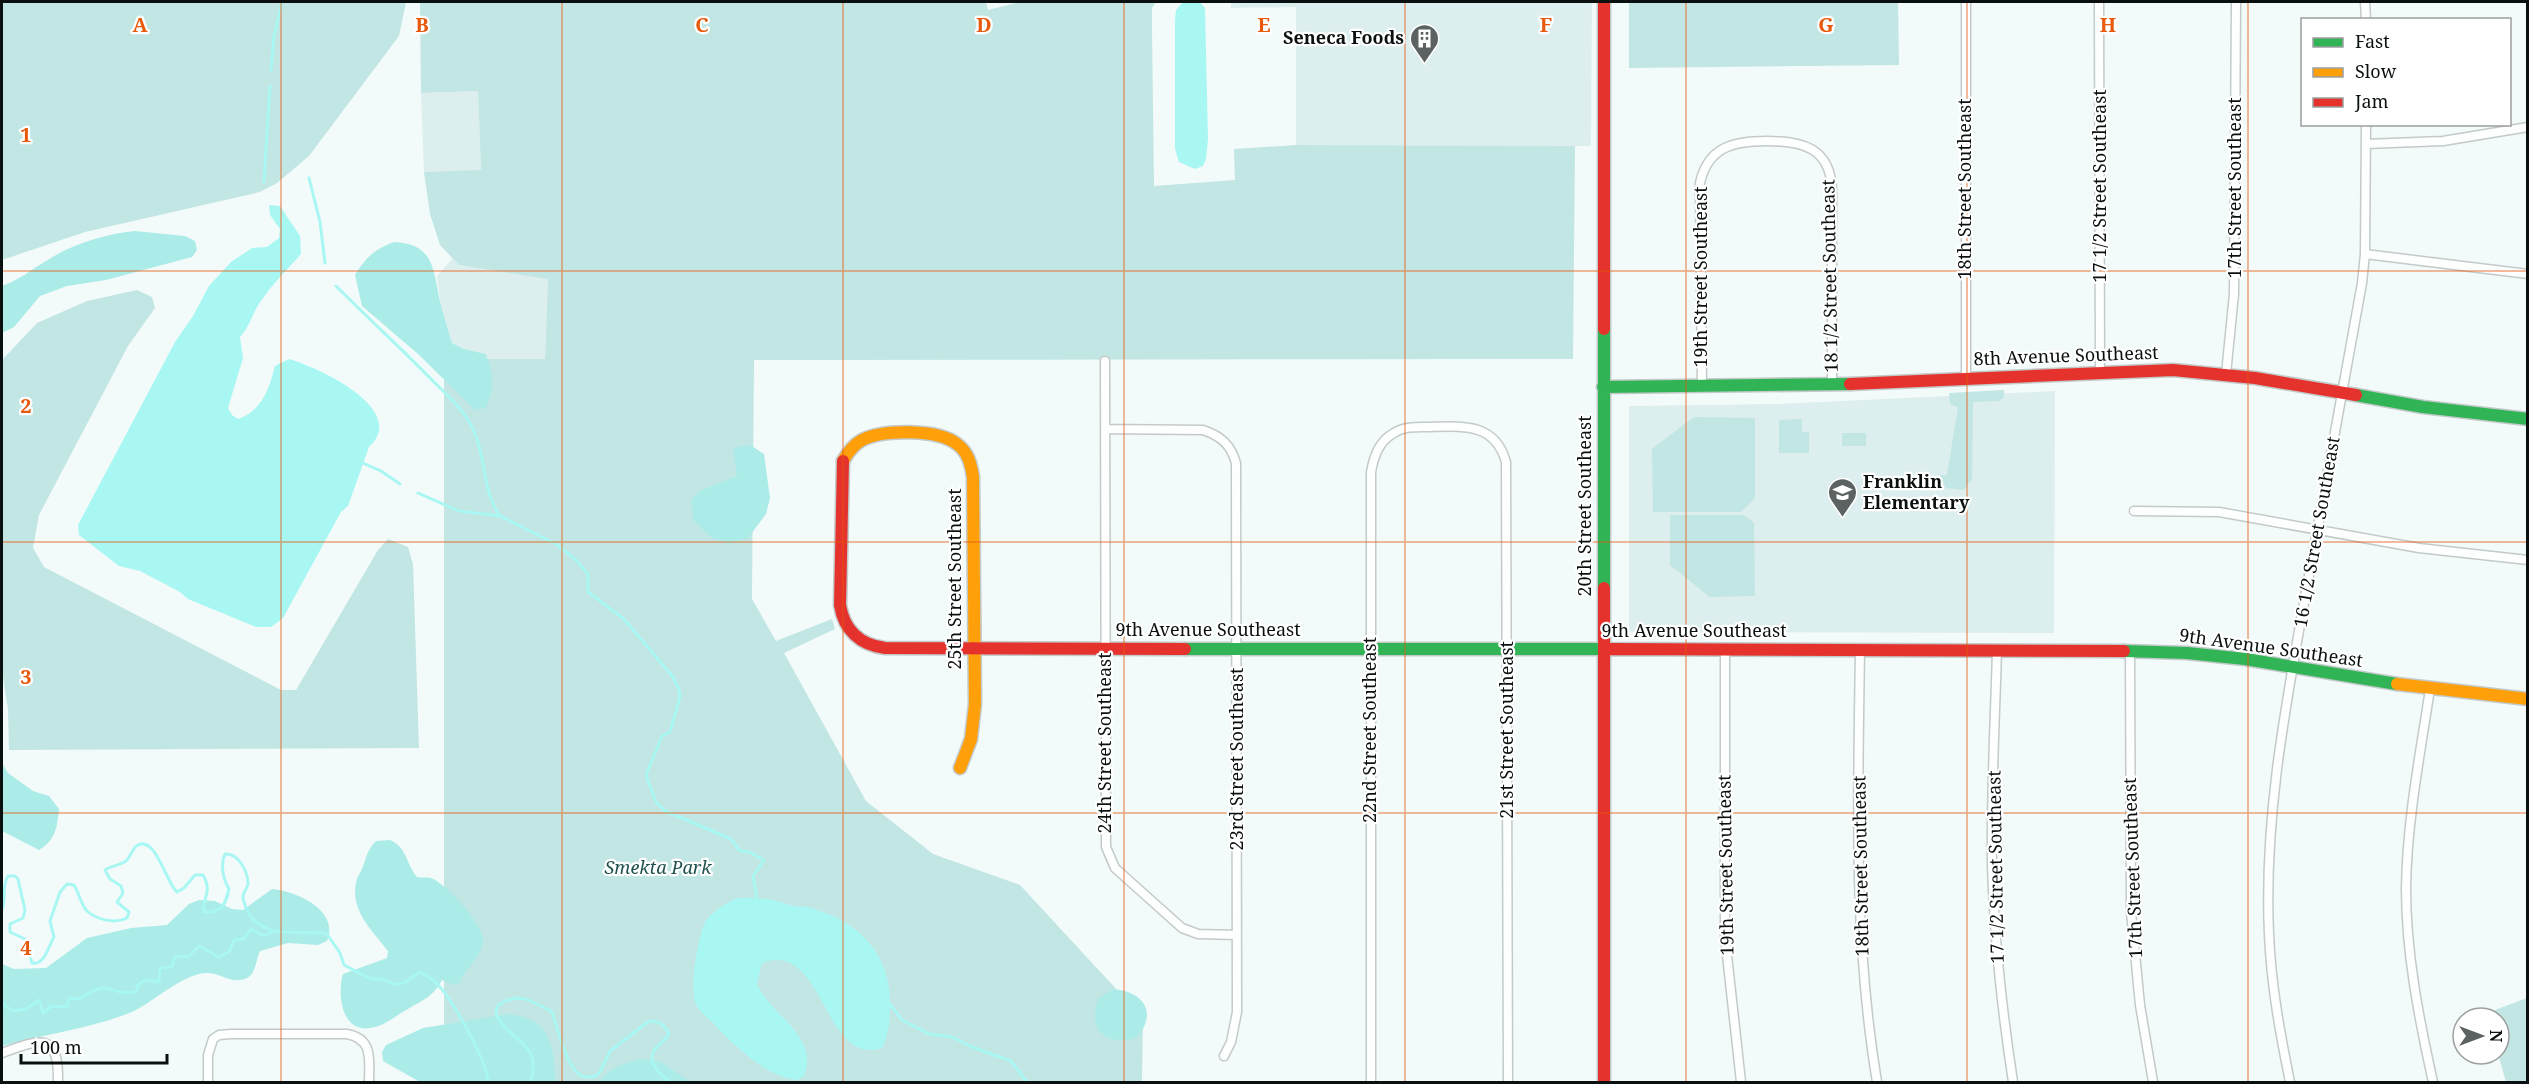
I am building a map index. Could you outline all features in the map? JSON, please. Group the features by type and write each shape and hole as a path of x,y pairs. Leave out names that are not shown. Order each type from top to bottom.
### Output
{"street":[{"name":"20th Street Southeast","path":"1604,2 1604,1083"},
{"name":"18th Street Southeast","path":"1966,2 1966,378"},
{"name":"17 1/2 Street Southeast","path":"2099,2 2100,371"},
{"name":"17th Street Southeast","path":"2226,374 2234,294 2236,2"},
{"path":"2365,2 2366,18"},
{"name":"16 1/2 Street Southeast","path":"2290,1083 2273,981 2268,897 2274,783 2292,667 2343,392 2365,254 2366,126"},
{"path":"2366,144 2437,142 2528,127"},
{"name":"19th Street Southeast","path":"1701,387 1700,180 1710,160 1722,149 1742,141 1767,141"},
{"name":"18 1/2 Street Southeast","path":"1767,141 1789,141 1809,147 1824,161 1830,172 1832,189 1832,384"},
{"path":"2365,254 2528,274"},
{"name":"24th Street Southeast","path":"1105,361 1106,838 1111,863 1182,928 1198,934 1237,935"},
{"name":"8th Avenue Southeast","path":"1603,387 1832,384 2100,371 2173,370 2226,374 2423,407 2528,419"},
{"name":"22nd Street Southeast","path":"1371,1083 1370,647 1373,461 1378,447 1393,433 1406,428 1439,427"},
{"name":"21st Street Southeast","path":"1439,427 1479,429 1493,438 1503,453 1507,474 1508,1083"},
{"name":"23rd Street Southeast","path":"1105,429 1203,430 1216,435 1230,448 1237,471 1237,1012 1235,1026 1224,1056"},
{"name":"25th Street Southeast","path":"858,639 848,628 840,610 842,463 852,447 864,438 881,434 907,433 931,433 948,438 961,447 970,460 973,477 973,733 968,754 960,768"},
{"path":"2134,512 2209,511 2419,548 2528,560"},
{"name":"9th Avenue Southeast","path":"858,639 878,648 1725,648 2130,651 2214,654 2430,689 2528,699"},
{"name":"19th Street Southeast","path":"1725,648 1725,937 1741,1083"},
{"name":"18th Street Southeast","path":"1860,649 1859,913 1863,978 1877,1083"},
{"name":"17 1/2 Street Southeast","path":"1997,650 1992,862 2000,989 2013,1083"},
{"name":"17th Street Southeast","path":"2130,651 2131,912 2140,1005 2153,1083"},
{"path":"2430,689 2410,818 2406,890 2414,979 2433,1083"},
{"path":"208,1083 208,1055 213,1039 219,1035 347,1034 363,1040 369,1051 369,1083"},
{"path":"2,1053 32,1043 45,1043 51,1046 57,1057 58,1083"}],"shaded area":[{"path":"1200,2 1205,8 1208,139 1203,166 1195,169 1179,162 1175,149 1175,20 1176,10 1182,3"},
{"path":"1231,2 1592,2 1591,146 1296,145 1296,7 1231,8"},
{"path":"478,91 481,171 424,172 421,93"},
{"path":"269,205 280,206 300,236 301,254 266,294 240,337 243,358 228,408 238,419 253,411 267,391 275,366 289,359 337,380 355,392 369,405 378,418 378,433 369,447 348,506 341,512 283,618 271,627 256,627 188,599 180,592 140,571 119,566 79,535 78,525 175,342 193,316 209,286 231,262 252,248 267,247 279,238 280,229 270,215"},
{"path":"135,231 185,236 195,241 197,250 192,257 106,280 67,286 40,296 14,327 2,333 2,286 78,245 101,237"},
{"path":"394,242 418,248 430,261 452,343 464,349 486,354 492,381 486,408 475,410 418,354 362,306 355,275 371,255"},
{"path":"453,258 459,265 548,278 545,359 488,359 486,354 464,349 452,343 441,308 437,276"},
{"name":"Franklin Elementary","path":"2055,391 2054,633 1629,632 1629,406 1778,404"},
{"path":"750,445 764,454 770,498 766,514 748,538 729,544 712,538 693,520 691,500 699,491 737,476 733,448"},
{"path":"2,763 8,773 33,791 49,796 59,809 52,837 39,850 2,831"},
{"path":"390,840 403,851 417,877 431,878 455,896 472,916 482,935 483,942 479,954 465,972 460,983 454,985 442,980 428,997 390,1020 376,1027 361,1028 347,1018 341,1001 343,974 387,958 388,951 363,918 355,890 371,847 376,841"},
{"path":"272,889 293,894 314,904 327,921 329,930 327,941 318,945 288,943 260,951 254,970 250,976 242,980 207,973 198,974 179,983 142,1007 119,1017 2,1046 2,964 14,969 46,968 87,938 131,928 167,925 189,904 199,900 215,901 232,909 243,910"},
{"path":"737,898 767,899 792,906 808,907 840,920 866,939 876,951 888,981 890,1018 882,1048 862,1049 847,1039 834,1023 812,984 799,969 783,961 762,963 757,984 772,1006 792,1027 805,1049 807,1062 804,1076 797,1080 772,1072 750,1058 699,1009 694,997 694,987 700,936 707,919 721,907"},
{"path":"1112,990 1125,991 1138,997 1146,1007 1145,1023 1136,1038 1115,1040 1107,1038 1097,1028 1095,1010 1098,999"},
{"path":"509,1014 533,1021 542,1028 554,1057 555,1082 420,1082 383,1061 382,1052 386,1045 423,1028"},
{"path":"641,1059 659,1061 691,1082 599,1082 617,1067"}],"green space":[{"path":"2,2 406,2 399,36 309,156 277,183 260,192 85,232 2,260"},
{"name":"Smekta Park","path":"420,2 986,2 988,10 1020,2 1156,2 1152,8 1154,186 1235,180 1234,149 1296,145 1575,146 1573,359 754,360 752,599 776,641 832,619 835,629 784,653 866,801 933,854 1020,885 1143,1018 1142,1082 444,1082 444,359 545,359 548,279 459,265 440,245 430,214 424,172 481,170 478,91 421,93"},
{"path":"1629,2 1898,2 1899,65 1629,68"},
{"path":"137,290 152,297 155,308 128,346 39,515 33,548 44,567 281,690 296,690 378,550 388,539 408,547 413,564 419,748 9,750 8,710 2,670 2,360 37,323 87,301"},
{"path":"2004,390 2004,397 1999,401 1973,402 1972,479 1964,490 1946,488 1940,475 1947,475 1958,407 1950,404 1949,393"},
{"path":"1694,417 1755,418 1755,498 1741,512 1653,512 1652,449"},
{"path":"1802,419 1802,432 1809,432 1809,453 1779,453 1779,420"},
{"path":"1842,433 1866,433 1866,446 1842,446"},
{"path":"1670,515 1744,515 1754,523 1755,596 1710,597 1670,565"},
{"path":"2527,998 2527,1082 2506,1082 2501,1066 2511,1066 2511,1006 2506,1006"}],"waterway":[{"path":"271,70 274,36 282,2"},
{"path":"264,182 270,86"},
{"path":"309,178 320,222 325,263"},
{"path":"336,286 466,416 477,440 490,495 500,516"},
{"path":"363,463 381,471 400,484"},
{"path":"418,493 459,511 500,516 556,544 576,560 588,574 588,592 624,619 673,677 679,689 680,697 670,732 662,736 646,775 656,802 665,811 731,839 740,851 749,852 764,860 753,876 757,899"},
{"path":"2,909 6,880 8,876 15,876 18,879 25,910 23,918 10,924 10,932 25,939 32,963 36,963 46,954 54,937 50,921 60,892 67,884 74,885 83,906 91,914 112,921 127,918 129,912 117,902 123,893 121,886 110,879 105,870 125,862 136,846 144,844 150,847 155,854 177,892 184,888 195,875 203,875 207,886 204,912 212,912 222,908 228,895 226,899 229,889 222,867 225,854 230,854 238,860 246,874 248,884 243,898 246,908 249,914 266,928 285,932 327,934 340,953 344,965 371,979 382,979 396,985 406,982 420,972 435,981 469,1032 482,1061 488,1082"},
{"path":"2,1003 12,1011 26,1009 39,1000 43,1013 52,1006 67,1007 69,998 80,999 98,989 136,992 138,985 145,980 159,982 160,968 172,967 175,956 188,957 199,946 219,957 229,952 234,940 244,939 251,929 264,936 274,931"},
{"path":"530,1082 533,1068 529,1050 502,1024 496,1014 497,1007 511,999 531,1001 552,1012 567,1057 582,1076 596,1076 610,1051 649,1021 659,1022 669,1034 656,1048 652,1058 655,1068 671,1082"},
{"path":"890,1004 902,1020 929,1034 952,1037 1011,1061 1027,1082"}],"traffic: fast":[{"path":"1604,329 1604,588"},
{"path":"1603,387 1850,384"},
{"path":"2356,395 2423,407 2528,419"},
{"path":"1185,649 1610,649"},
{"path":"2124,651 2187,653 2245,659 2397,684"}],"traffic: slow":[{"path":"843,461 851,449 862,440 871,436 896,432 924,433 948,439 961,447 968,459 973,477 975,704 971,739 960,768"},
{"path":"2397,684 2528,699"}],"traffic: jam":[{"path":"1604,2 1604,329"},
{"path":"1850,384 2173,370 2255,378 2356,395"},
{"path":"843,461 840,605 849,629 868,644 885,648 1185,649"},
{"path":"1604,588 1604,1082"},
{"path":"1610,649 2124,651"}],"place":[{"name":"Seneca Foods","path":"1425,64"},
{"name":"Franklin Elementary","path":"1842,518"}]}
